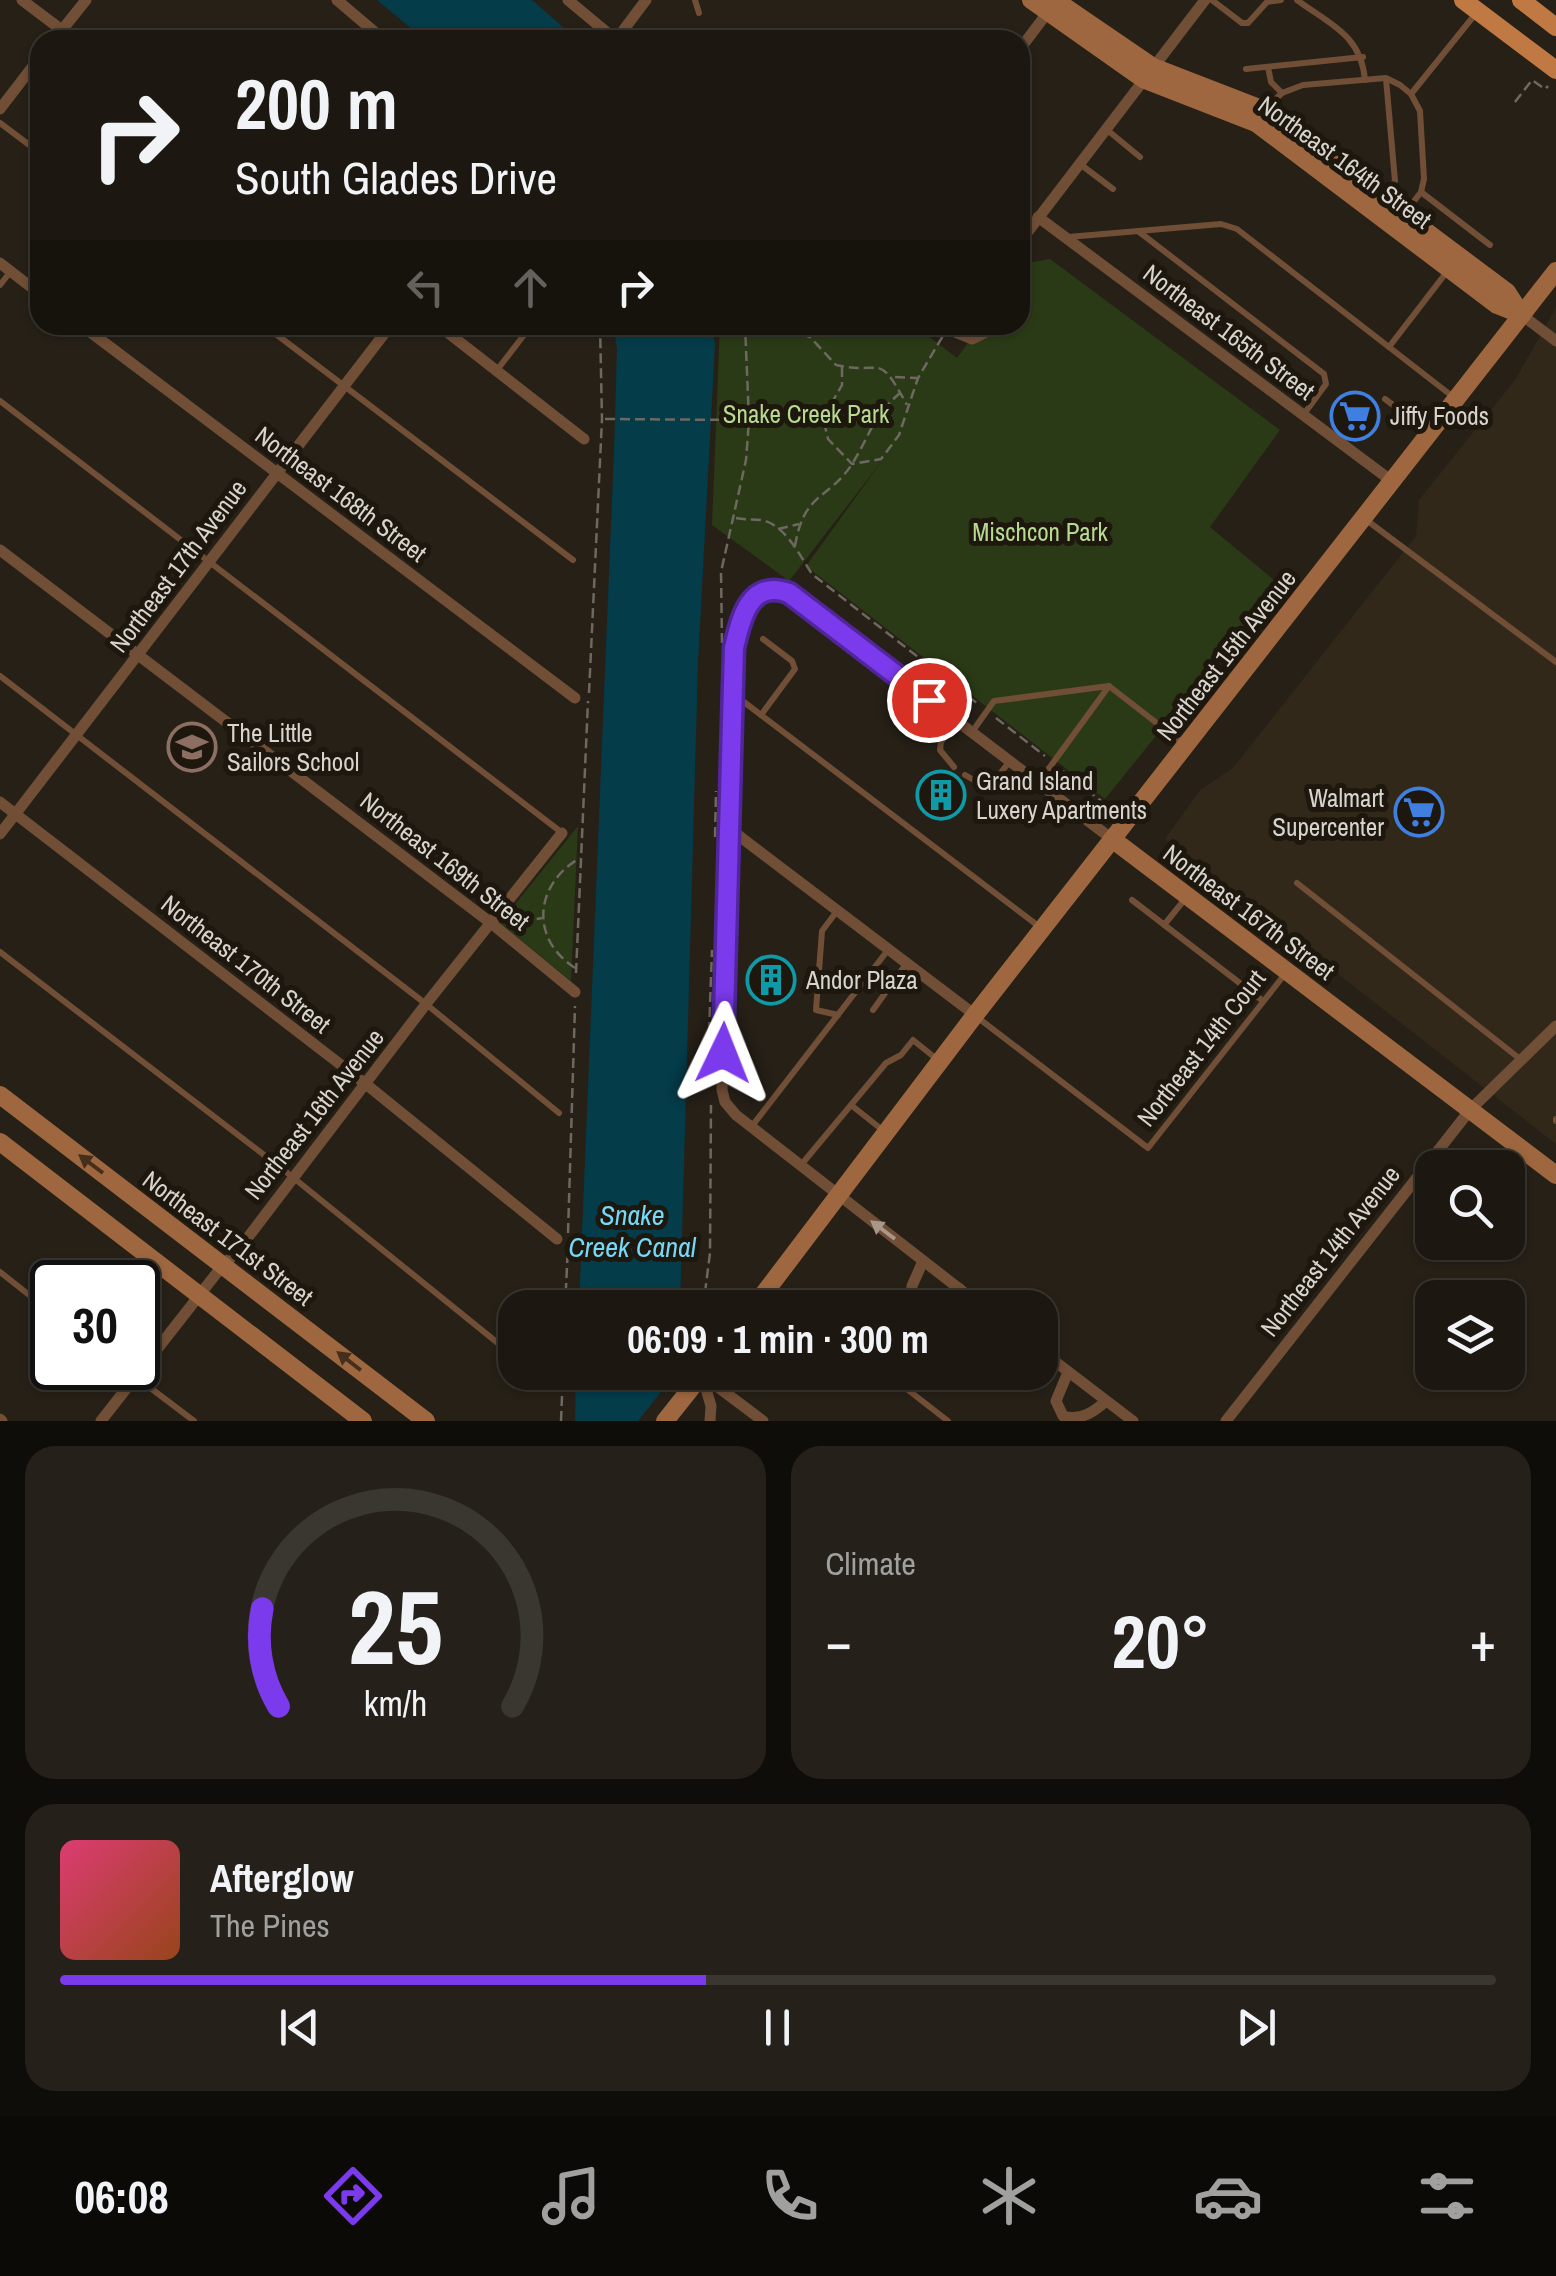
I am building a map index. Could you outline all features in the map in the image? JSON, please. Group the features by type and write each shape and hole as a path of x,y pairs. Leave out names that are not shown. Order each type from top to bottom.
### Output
{"main road":[{"path":"1521,0 1556,27"},
{"path":"1470,5 1552,78"}],"street":[{"path":"22,0 53,30"},
{"path":"62,30 86,0"},
{"path":"337,0 372,30"},
{"path":"568,0 604,30"},
{"path":"624,30 646,0"},
{"name":"Northeast 164th Street","path":"1030,0 1053,5 1148,73 1256,123 1497,304 1522,315 1556,341"},
{"path":"1030,228 1204,0"},
{"path":"1030,36 1053,5"},
{"path":"0,110 30,71"},
{"name":"Northeast 164th Street","path":"1148,73 1264,110 1507,292 1522,315"},
{"name":"Northeast 165th Street","path":"1038,217 1394,482"},
{"path":"5,267 30,286"},
{"name":"Northeast 15th Avenue","path":"766,1290 975,1015 1556,271"},
{"name":"Northeast 168th Street","path":"94,335 574,698"},
{"name":"Northeast 17th Avenue","path":"0,834 383,335"},
{"path":"451,335 584,439"},
{"name":"Northeast 169th Street","path":"0,550 575,992"},
{"name":"Northeast 167th Street","path":"733,702 734,648 745,609 765,589 789,593 1556,1176"},
{"path":"733,702 722,1090 726,1102 837,1196 961,1290"},
{"name":"Northeast 170th Street","path":"0,802 367,1085 557,1239"},
{"path":"730,830 975,1015"},
{"name":"Northeast 16th Avenue","path":"160,1346 562,833"},
{"name":"Northeast 14th Avenue","path":"1226,1421 1470,1110 1555,1028"},
{"name":"Northeast 171st Street","path":"0,1095 426,1421"},
{"path":"0,1142 362,1421"},
{"path":"924,1261 912,1286 911,1297 919,1304 932,1304 958,1288"},
{"path":"1058,1364 1133,1421"},
{"path":"1068,1372 1056,1400 1063,1416 1080,1418 1106,1401"},
{"name":"Northeast 16th Avenue","path":"101,1421 125,1390"},
{"path":"665,1421 690,1390"},
{"path":"702,1390 710,1421"},
{"path":"716,1390 762,1421"}],"lane":[{"path":"695,0 699,12"},
{"path":"1212,0 1242,23 1248,23 1267,2 1281,0"},
{"path":"1298,0 1342,33 1363,57 1365,80"},
{"path":"1411,94 1470,5"},
{"path":"1246,68 1363,57"},
{"path":"1268,66 1271,82 1282,93"},
{"path":"1382,197 1395,181 1386,78"},
{"path":"1264,110 1282,93 1303,84 1386,78 1411,94 1420,111 1424,178 1421,192 1404,214"},
{"path":"0,123 30,146"},
{"path":"1106,129 1140,157"},
{"path":"1078,164 1113,190"},
{"path":"1421,192 1490,245"},
{"path":"1064,237 1221,224 1237,229 1457,400"},
{"path":"1138,231 1324,374 1326,384 1303,415"},
{"path":"0,286 5,267"},
{"path":"1389,347 1450,268"},
{"path":"277,335 573,560"},
{"path":"496,371 524,336"},
{"path":"1386,399 1430,434"},
{"path":"0,401 562,833"},
{"path":"1364,519 1556,662"},
{"path":"760,715 794,670 792,661 763,639"},
{"path":"0,676 426,1004 559,1113"},
{"path":"972,732 994,701 1109,686 1186,746"},
{"path":"1038,783 1109,686"},
{"path":"733,702 744,702 1042,929"},
{"path":"954,767 940,750 957,721"},
{"path":"964,775 983,785 994,782 1010,761"},
{"path":"1297,882 1521,1060"},
{"path":"1164,925 1187,896"},
{"path":"1132,900 1263,1002"},
{"path":"838,911 822,931 816,1010 838,1015"},
{"path":"751,1127 889,950"},
{"path":"0,952 498,1344"},
{"path":"873,1010 906,964"},
{"name":"Northeast 14th Court","path":"975,1015 1148,1148 1285,972"},
{"path":"800,1166 886,1063 901,1055 913,1040 940,1061"},
{"path":"851,1105 886,1132"},
{"path":"0,1272 30,1295"},
{"path":"770,1285 776,1290"},
{"path":"154,1390 194,1421"},
{"path":"908,1390 948,1421"}],"path":[{"path":"1514,102 1532,80 1545,90 1552,78"},
{"path":"567,1290 575,992 602,419 600,335"},
{"path":"804,335 842,367 876,366 893,377 918,378"},
{"path":"852,464 881,459 899,435 918,378 943,335"},
{"path":"842,367 842,386 826,410 824,427 836,449 852,464"},
{"path":"893,377 908,406"},
{"path":"795,548 800,523 814,499 852,464 880,410 900,393"},
{"path":"602,419 749,420"},
{"path":"735,518 763,520 777,529 825,585 1109,807"},
{"path":"777,529 786,530 800,523"},
{"path":"576,968 565,962 550,943 542,918 550,884 582,856"},
{"path":"509,912 521,922"},
{"path":"513,934 521,922 542,918"},
{"path":"561,1421 562,1390"}],"shaded area":[{"path":"1556,308 1556,1144 1165,839 1200,790 1233,768 1416,536 1419,500 1515,380"}],"green space":[{"name":"Mischcon Park","path":"1050,259 1280,430 1210,527 1279,584 1105,799 806,566 882,461 789,581 712,525 720,335 927,335 957,358 974,335 1030,335 1030,262"},
{"path":"578,826 571,981 500,923"}],"water":[{"path":"377,0 532,0 566,30 413,30"},
{"name":"Snake Creek Canal","path":"615,335 713,335 698,663 680,1290 580,1290 614,451"},
{"path":"576,1390 677,1390 676,1421 575,1421"}],"pier":[{"path":"663,1390 682,1390 681,1421 638,1421"}],"place":[{"name":"Jiffy Foods","path":"1355,416"},
{"name":"The Little Sailors School","path":"192,747"},
{"name":"Grand Island Luxery Apartments","path":"941,795"},
{"name":"Walmart Supercenter","path":"1419,812"},
{"name":"Andor Plaza","path":"771,980"}],"route":[{"path":"723,1053 734,648 745,609 765,589 789,593 929,700"}],"park label":[{"name":"Snake Creek Park","path":"806,414"}]}
